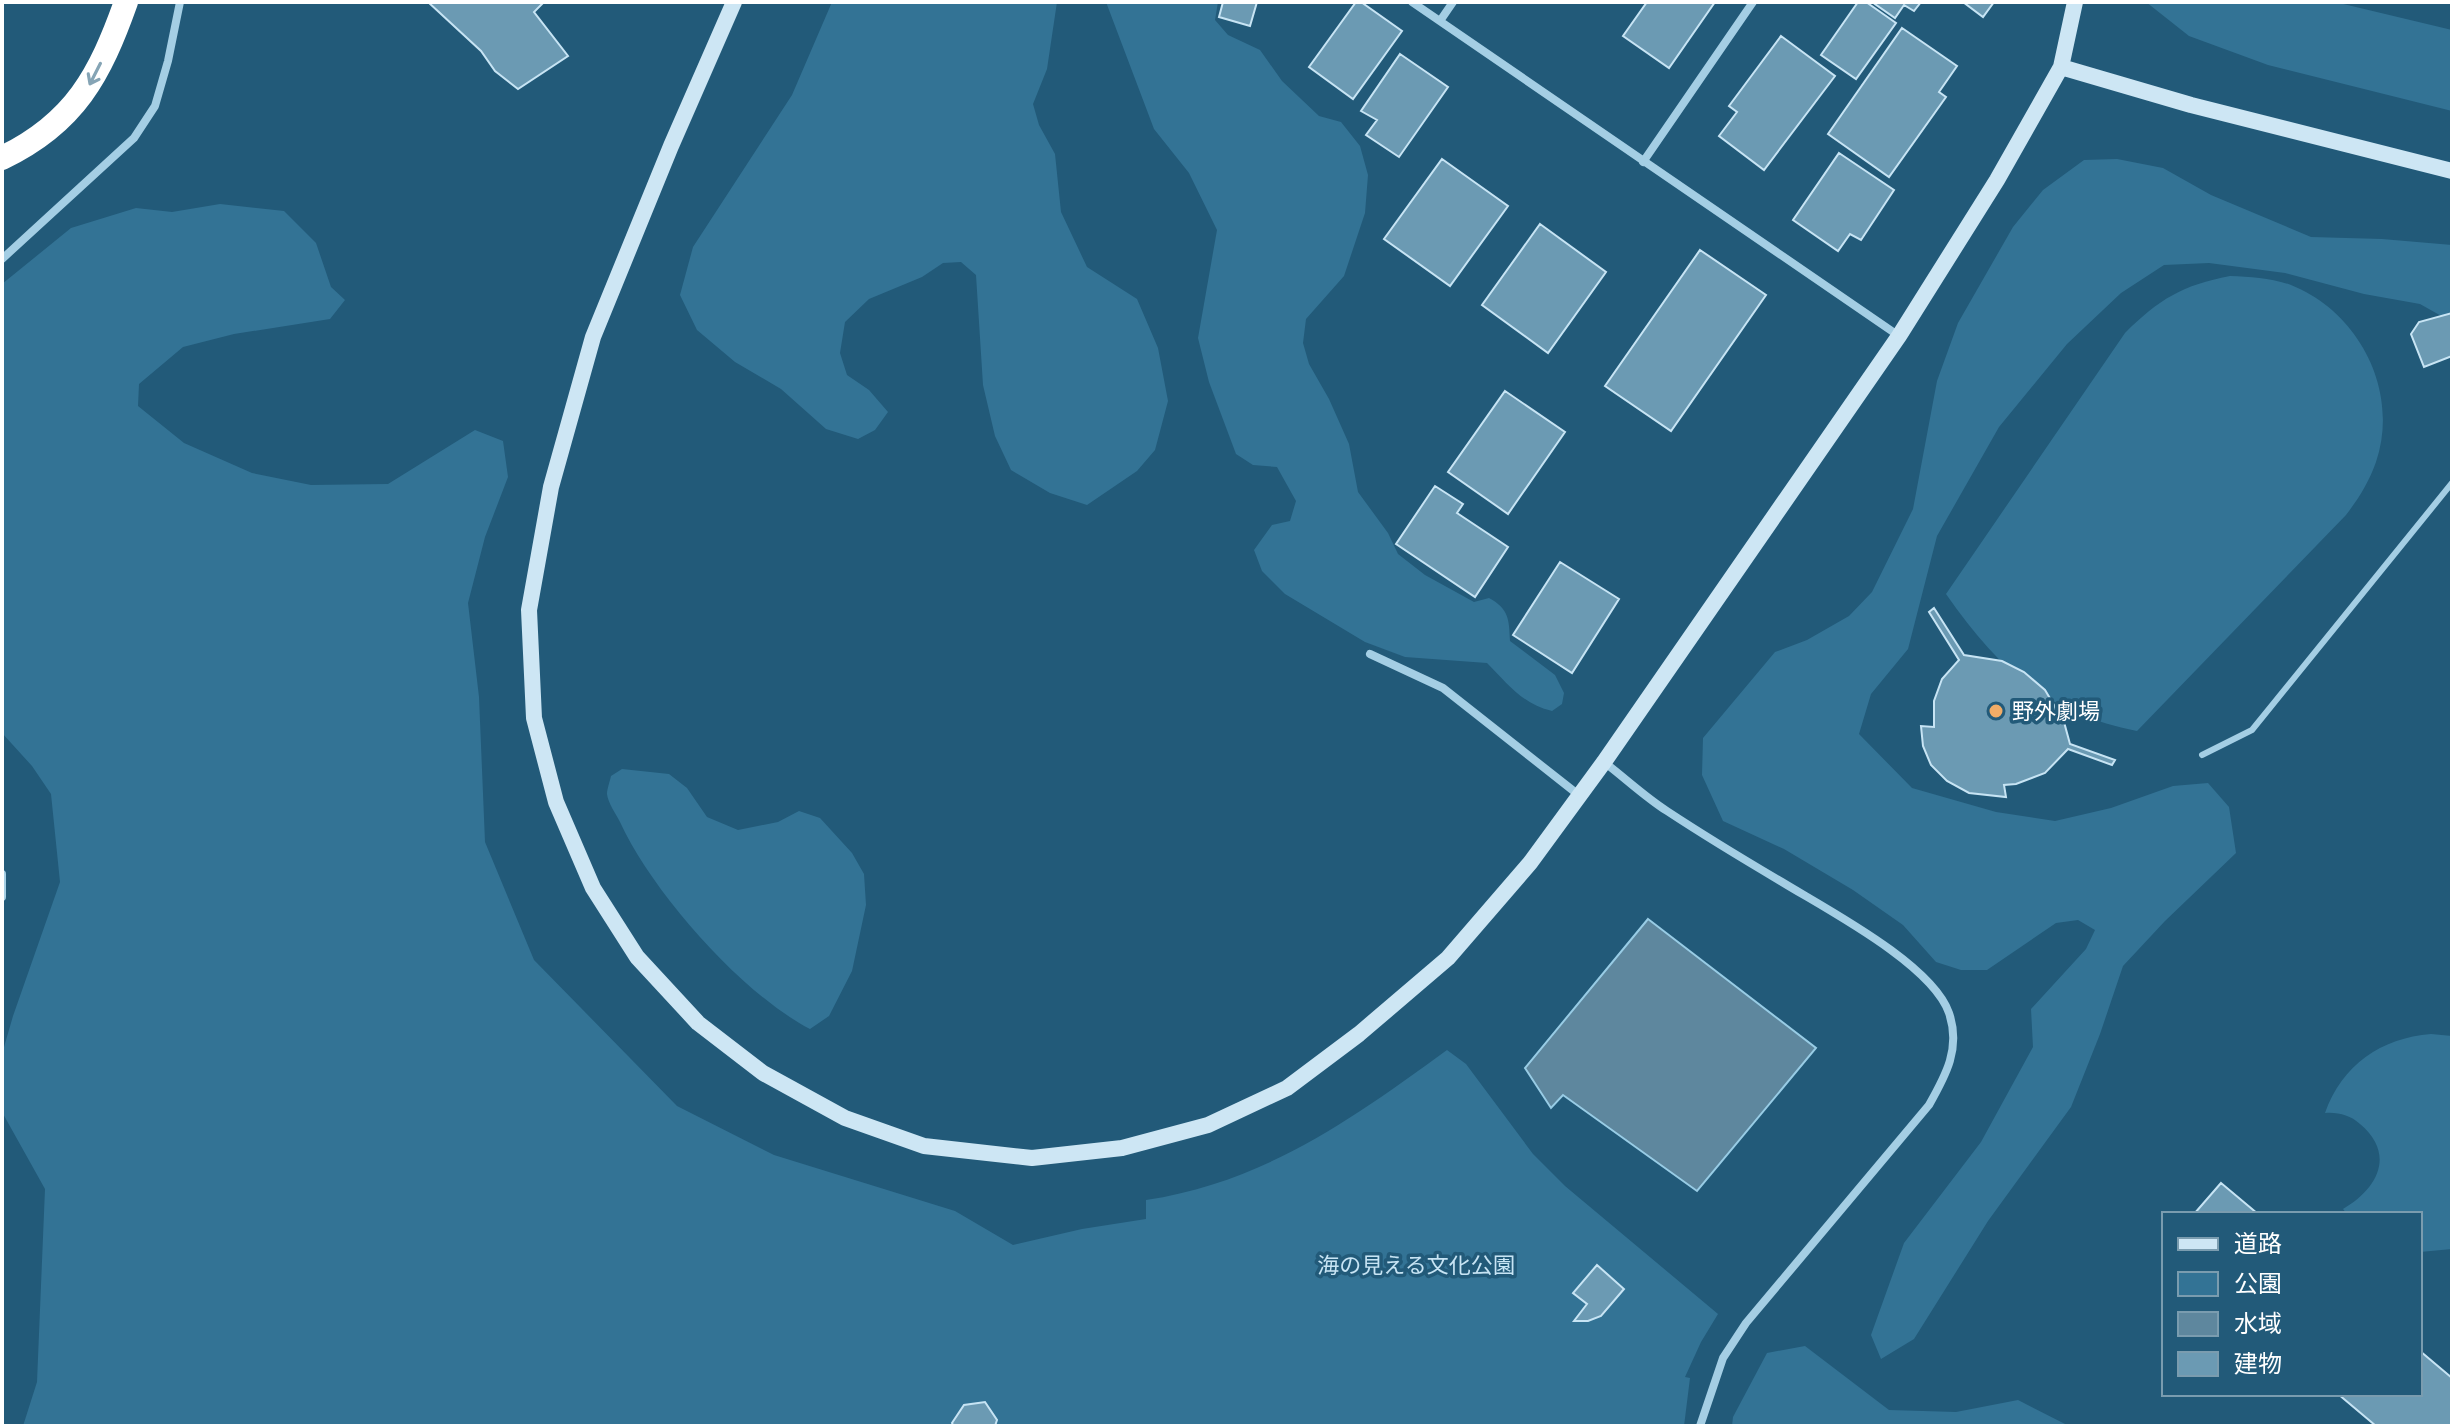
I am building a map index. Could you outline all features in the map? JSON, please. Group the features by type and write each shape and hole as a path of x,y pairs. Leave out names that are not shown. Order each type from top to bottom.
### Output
{"highway":[{"path":"2,158 48,130 72,108 91,83 126,2"}],"street":[{"path":"2,259 134,138 155,106 180,2"},
{"path":"734,2 593,337 551,487 529,610 534,718 556,802 593,888 637,957 698,1023 763,1073 845,1118 924,1146 1032,1158 1122,1148 1208,1125 1287,1088 1359,1034 1448,958 1530,863 1580,796 1899,336 1997,180 2061,67 2075,2"},
{"path":"1412,2 1899,336"},
{"path":"1440,21 1453,2"},
{"path":"1643,162 1753,2"},
{"path":"2061,67 2191,105 2452,171"},
{"path":"1370,654 1443,688 1580,796"},
{"path":"1604,762 1664,809 1872,937 1937,993 1948,1010 1953,1030 1954,1050 1946,1075 1929,1105 1746,1323 1723,1358 1700,1426"},
{"path":"2,874 2,897"}],"lane":[{"path":"2202,755 2252,730 2452,483"}],"green space":[{"path":"832,2 1057,2 1047,69 1033,104 1039,125 1055,154 1061,212 1087,267 1137,299 1158,348 1168,401 1155,450 1137,471 1087,505 1050,493 1011,470 995,436 983,385 976,275 961,262 943,263 922,277 869,299 845,322 840,353 847,375 869,390 888,412 875,430 858,439 826,429 781,389 735,362 697,330 680,295 693,247 792,95"},
{"path":"1106,2 1218,2 1215,20 1228,35 1260,50 1282,81 1319,116 1341,122 1360,146 1368,175 1365,213 1344,276 1306,319 1303,343 1309,364 1349,444 1358,492 1388,533 1398,554 1425,575 1474,602 1489,598 1501,606 1508,621 1510,641 1555,675 1564,693 1562,704 1552,711 1524,698 1487,663 1405,657 1365,642 1285,594 1262,571 1254,550 1272,525 1290,521 1296,501 1277,467 1253,465 1236,454 1209,382 1198,338 1217,230 1189,173 1154,129"},
{"path":"2146,2 2335,2 2452,30 2452,111 2268,65 2189,36"},
{"path":"2117,159 2163,168 2211,195 2311,237 2452,245 2452,322 2420,304 2364,294 2285,273 2209,263 2164,265 2121,293 2067,344 1999,427 1937,536 1908,649 1871,694 1859,734 1912,788 1996,812 2055,821 2111,808 2173,786 2208,783 2229,807 2236,853 2123,966 2071,1107 1988,1221 1914,1339 1881,1359 1871,1335 1904,1243 1981,1142 2033,1047 2031,1009 2086,949 2095,930 2078,920 2056,923 1987,970 1961,970 1936,962 1903,925 1853,890 1784,849 1723,821 1702,775 1703,738 1775,652 1807,640 1849,616 1872,592 1913,509 1937,381 1958,323 2013,227 2043,190 2084,160"},
{"name":"海の見える文化公園","path":"220,204 284,211 316,243 331,287 345,300 330,319 234,334 183,347 139,384 138,406 184,443 252,473 311,485 388,484 475,430 503,441 508,477 485,537 468,603 479,697 485,842 534,960 677,1106 774,1155 955,1211 1013,1245 1082,1229 1146,1219 1146,1200 1230,1179 1268,1163 1341,1123 1447,1050 1466,1064 1533,1154 1565,1186 1718,1314 1685,1377 1690,1378 1684,1426 23,1426 37,1382 45,1189 2,1112 2,1054 60,882 51,794 32,766 2,733 2,284 71,228 136,208 172,212"},
{"path":"2230,276 2268,279 2291,285 2315,297 2336,314 2354,334 2378,382 2382,435 2370,476 2346,515 2137,731 2076,712 2026,684 1985,644 1946,594 2125,333 2173,295"},
{"path":"622,769 669,774 687,788 707,817 738,830 778,822 799,811 820,818 852,853 864,874 866,905 852,971 829,1016 810,1029 784,1013 728,967 676,909 635,850 609,801 607,792 611,776"},
{"path":"2431,1034 2452,1036 2452,1249 2422,1252 2422,1212 2345,1212 2343,1209 2365,1192 2373,1181 2380,1159 2371,1135 2360,1124 2344,1115 2325,1113 2332,1096 2353,1068 2380,1048"},
{"path":"1805,1346 1889,1410 1956,1412 2018,1400 2069,1426 1732,1426 1733,1417 1767,1353"}],"water":[{"path":"1648,919 1816,1048 1697,1191 1563,1095 1551,1108 1525,1068"}],"building":[{"path":"428,2 544,2 534,12 568,56 518,89 495,71 481,51"},
{"path":"1223,2 1257,2 1250,26 1219,17"},
{"path":"1356,2 1361,2 1402,31 1353,99 1309,67"},
{"path":"1647,2 1715,2 1669,68 1623,36"},
{"path":"1858,2 1866,2 1896,23 1856,79 1821,55"},
{"path":"1872,2 1921,2 1914,11 1904,5 1895,18"},
{"path":"1963,2 1994,2 1983,17"},
{"path":"1902,28 1957,66 1939,92 1946,97 1889,177 1828,134"},
{"path":"1781,36 1835,76 1764,170 1719,136 1737,112 1729,106"},
{"path":"1400,54 1448,87 1399,157 1366,135 1377,120 1361,111"},
{"path":"1839,153 1894,190 1861,240 1850,234 1838,251 1793,220"},
{"path":"1442,159 1508,206 1450,286 1384,239"},
{"path":"1540,224 1606,272 1548,353 1482,305"},
{"path":"1700,250 1766,295 1671,431 1605,386"},
{"path":"2452,313 2452,356 2424,367 2411,334 2419,322"},
{"path":"1505,391 1565,432 1508,514 1448,472"},
{"path":"1435,486 1463,504 1457,513 1508,547 1475,597 1396,544"},
{"path":"1560,562 1619,599 1572,673 1513,635"},
{"name":"野外劇場","path":"1934,608 1964,655 2002,661 2024,672 2045,690 2064,722 2070,744 2115,760 2112,765 2068,749 2045,773 2016,784 2004,785 2006,797 1969,793 1947,781 1931,765 1923,746 1921,726 1934,727 1934,701 1942,679 1959,660 1929,612"},
{"path":"2221,1183 2256,1212 2196,1212"},
{"path":"1597,1265 1624,1289 1601,1316 1588,1321 1574,1321 1587,1304 1573,1293"},
{"path":"2422,1353 2452,1378 2452,1426 2376,1426 2340,1396 2422,1396"},
{"path":"985,1402 997,1420 995,1426 954,1426 952,1423 964,1405"}],"place":[{"name":"野外劇場","path":"1996,711"}]}
